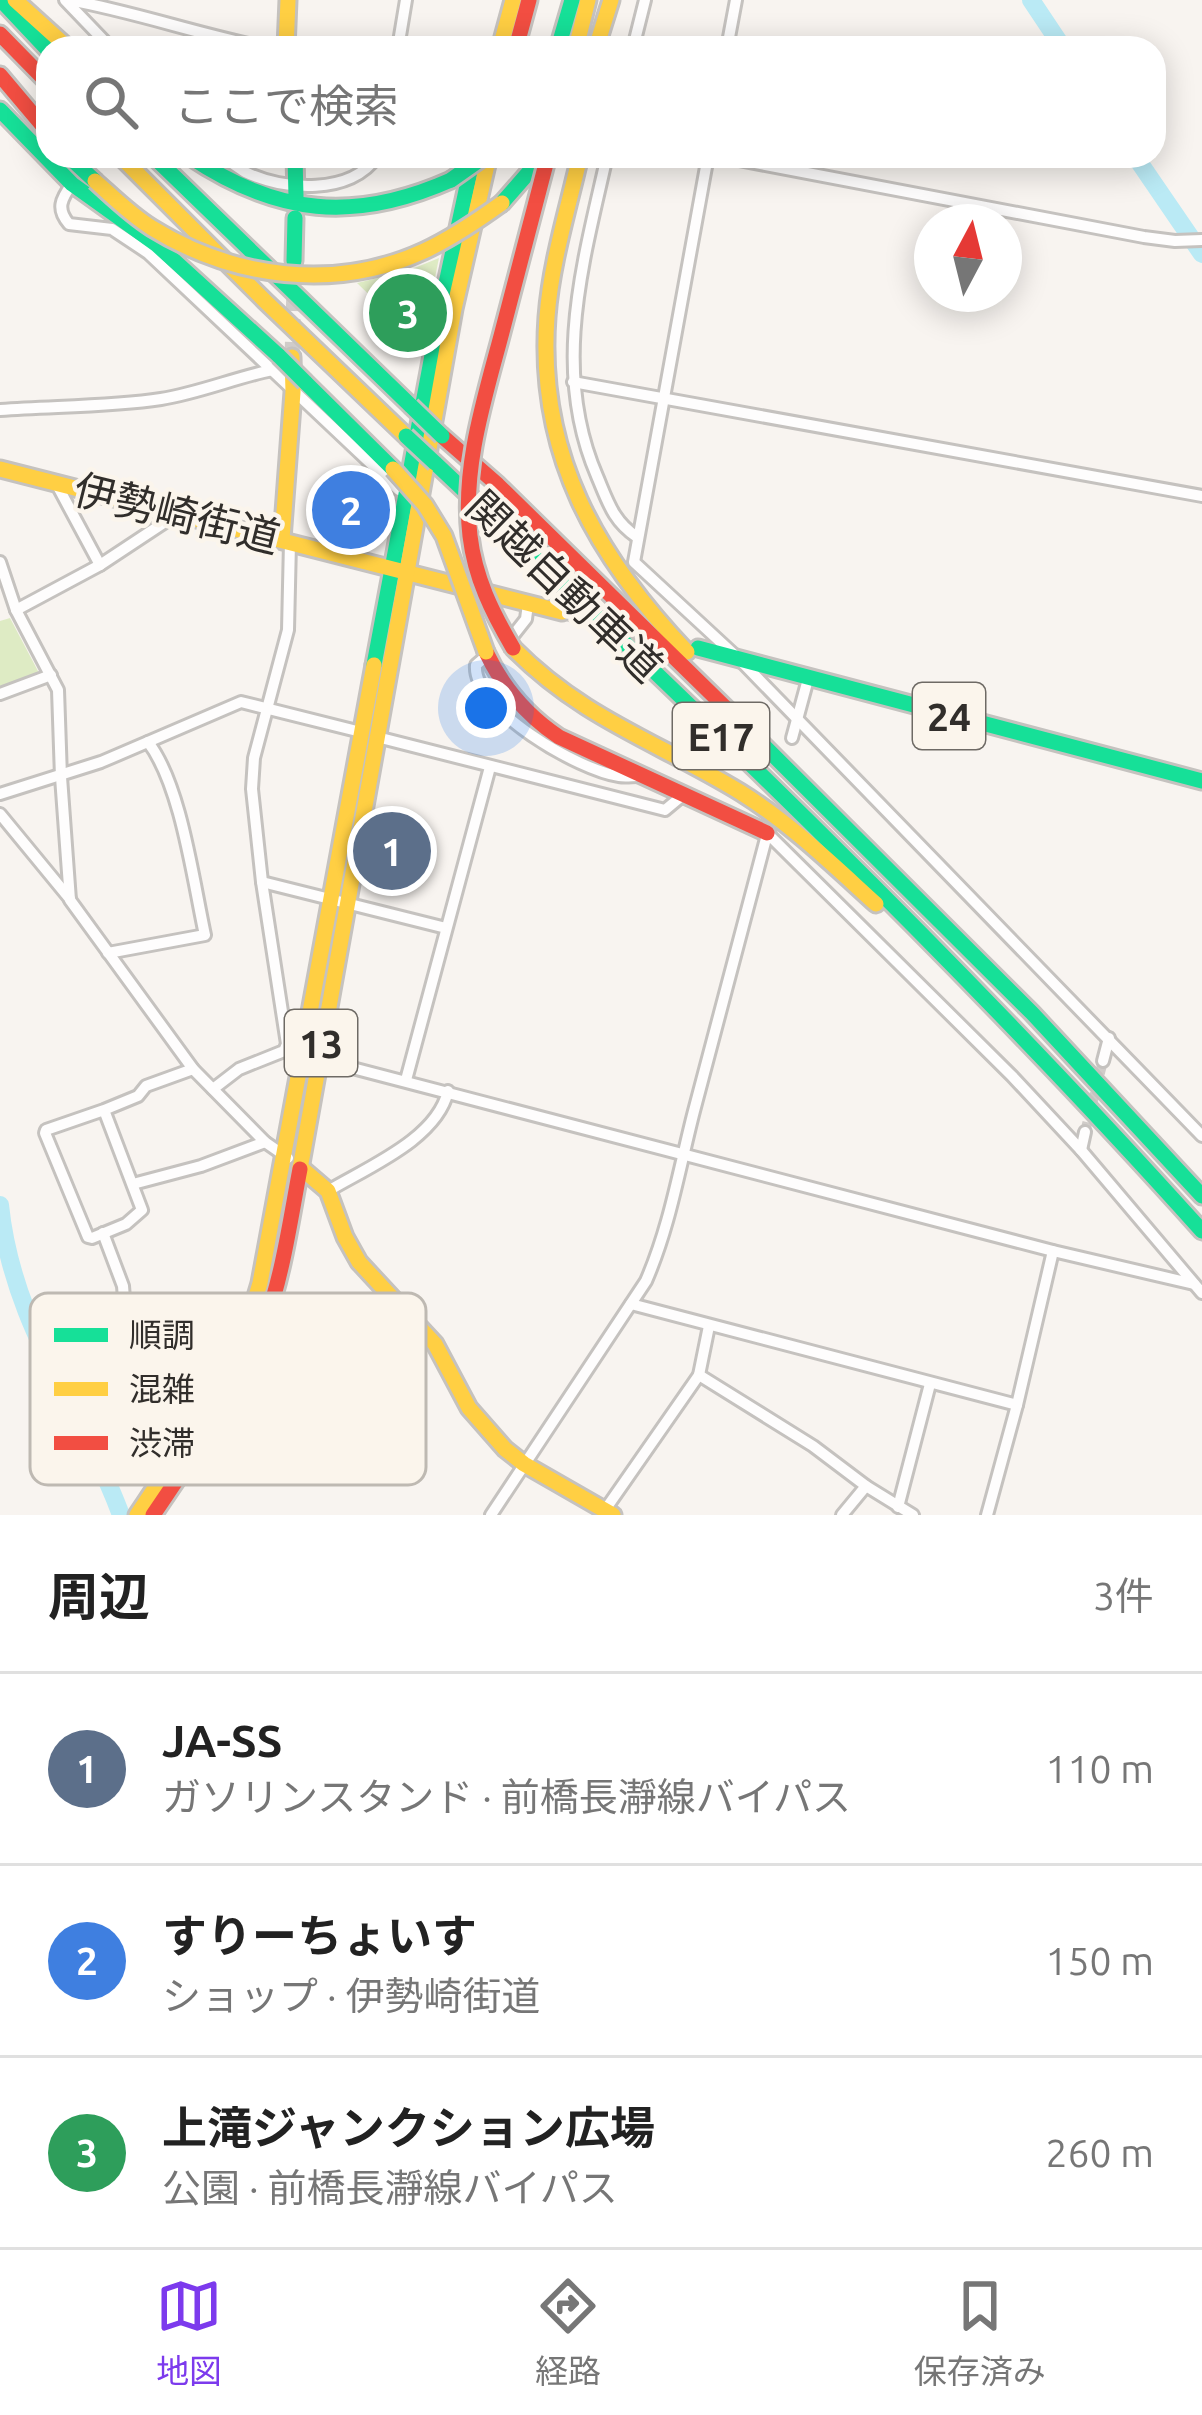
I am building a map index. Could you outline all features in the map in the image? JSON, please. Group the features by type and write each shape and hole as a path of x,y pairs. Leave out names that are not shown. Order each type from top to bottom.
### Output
{"main road":[{"path":"1,0 36,37"},
{"path":"15,0 55,36"},
{"path":"286,36 288,0"},
{"path":"503,36 513,0"},
{"path":"519,36 529,0"},
{"path":"562,36 572,0"},
{"path":"579,36 588,0"},
{"path":"600,36 614,0"},
{"path":"608,36 614,0"},
{"path":"0,34 36,71"},
{"path":"0,75 36,118"},
{"path":"0,110 36,147"},
{"path":"56,168 157,245 281,361 299,387 393,469 444,536 497,649 586,711 724,782 771,813 1001,1014"},
{"path":"81,168 151,227 186,247 224,263 282,275 333,275 402,262 445,243 502,203 534,168"},
{"name":"関越自動車道","path":"133,168 811,822 1001,1014 1202,1231"},
{"name":"関越自動車道","path":"165,168 829,808 1017,998 1202,1196"},
{"path":"206,168 261,197 326,210 395,203 469,168"},
{"path":"295,168 296,191"},
{"name":"13","path":"256,1293 339,902 442,302 471,168"},
{"name":"13","path":"399,572 484,168"},
{"path":"542,168 473,448 466,502 468,539 479,587 491,613 503,686 539,725 641,776 768,830"},
{"path":"577,168 547,320 549,399 569,482 591,533 621,579 676,641 791,754 829,808"},
{"path":"294,261 295,218"},
{"path":"286,541 299,387"},
{"name":"伊勢崎街道","path":"0,469 562,612"},
{"name":"24","path":"698,648 1202,781"},
{"name":"13","path":"273,1293 319,1058 339,902"},
{"path":"300,1168 328,1191 359,1262 388,1293"},
{"path":"426,1334 469,1408 505,1449 524,1465 609,1513"},
{"name":"13","path":"137,1515 164,1485"},
{"name":"13","path":"153,1515 165,1485"}],"street":[{"path":"67,0 109,3 214,36"},
{"path":"67,0 100,36"},
{"path":"400,36 406,0"},
{"path":"636,36 645,0"},
{"path":"729,36 736,0"},
{"path":"239,168 296,191 352,178 368,168"},
{"path":"604,168 578,285 573,382 592,465 620,526 637,537"},
{"path":"706,168 634,562 740,660 1202,1136"},
{"path":"783,168 1178,241 1200,240"},
{"path":"72,184 60,205 69,224 112,229 281,361"},
{"path":"0,410 158,400 199,392 281,361"},
{"path":"573,382 1202,496"},
{"path":"299,387 399,490"},
{"path":"56,483 100,565"},
{"path":"16,610 100,565 165,522 169,512"},
{"path":"213,1089 239,1069 284,1051 286,1044 252,789 254,758 288,630 286,541"},
{"path":"0,562 16,610 58,690 70,900"},
{"path":"497,649 526,619 528,604"},
{"path":"0,694 51,676"},
{"path":"792,738 808,679"},
{"path":"0,794 61,777 241,702 665,810 683,795"},
{"path":"108,952 205,934 174,802 161,760 148,742"},
{"path":"406,1080 490,767"},
{"path":"0,814 70,900 193,1069 266,1142 300,1168"},
{"path":"768,830 1012,1076 1198,1288"},
{"path":"491,1515 646,1281 659,1251 768,830"},
{"path":"262,882 446,928"},
{"path":"1103,1061 1109,1038"},
{"path":"319,1058 1198,1288"},
{"path":"104,1110 142,1210 126,1224 92,1238 46,1130 138,1096 146,1087 193,1069"},
{"path":"328,1191 419,1136 435,1122 448,1091"},
{"path":"1081,1150 1085,1132"},
{"path":"133,1184 266,1142"},
{"path":"103,1233 124,1293"},
{"path":"987,1515 1053,1251"},
{"path":"631,1304 1017,1405"},
{"path":"609,1513 700,1375 709,1326"},
{"path":"700,1375 913,1515"},
{"path":"898,1507 930,1384"},
{"path":"842,1515 866,1486"}],"green space":[{"path":"439,258 421,345 357,283"},
{"path":"10,618 39,673 0,688 0,621"}],"waterway":[{"path":"1031,0 1055,36"},
{"path":"1143,168 1202,254"},
{"path":"0,1205 7,1248 30,1319"},
{"path":"109,1485 121,1515"}],"tunnel":[{"path":"292,357 294,288"},
{"path":"562,612 654,636"},
{"path":"1085,1132 1103,1061"}],"traffic: fast":[{"path":"1,0 36,37"},
{"path":"562,36 572,0"},
{"path":"0,110 36,147"},
{"path":"56,168 157,245 279,356"},
{"path":"81,168 95,181"},
{"path":"165,168 411,406"},
{"path":"209,168 253,191 317,206 382,203 451,180"},
{"path":"295,168 296,197"},
{"path":"451,180 468,168"},
{"path":"374,665 471,168"},
{"path":"502,203 533,168"},
{"path":"294,261 295,218"},
{"path":"279,356 305,382"},
{"path":"305,382 393,469"},
{"path":"411,406 442,436"},
{"path":"406,436 435,463"},
{"path":"435,463 923,935 1202,1231"},
{"path":"698,648 1202,781"},
{"path":"732,714 1032,1013 1202,1196"}],"traffic: slow":[{"path":"15,0 55,36"},
{"path":"286,36 288,0"},
{"path":"503,36 513,0"},
{"path":"579,36 588,0"},
{"path":"600,36 611,0"},
{"path":"132,168 406,436"},
{"path":"300,1169 454,309 486,168"},
{"path":"577,168 549,297 546,367 552,414 563,458 600,540 654,616 687,652"},
{"path":"95,181 144,223 183,245 250,268 285,274 355,272 390,264 444,241 502,203"},
{"path":"282,539 292,357"},
{"path":"0,469 562,612"},
{"path":"393,469 425,505 444,536 486,652"},
{"path":"513,648 594,712 758,804 876,904"},
{"path":"257,1293 374,665"},
{"path":"300,1167 328,1191 359,1262 388,1293"},
{"path":"426,1334 469,1408 505,1449 613,1515"},
{"path":"137,1515 157,1485"}],"traffic: jam":[{"path":"519,36 529,0"},
{"path":"0,34 36,71"},
{"path":"0,75 36,118"},
{"path":"513,648 491,608 476,566 469,485 482,410 545,168"},
{"path":"442,436 732,714"},
{"path":"486,652 516,700 559,737 767,833"},
{"path":"275,1293 300,1169"},
{"path":"153,1515 173,1485"}],"place":[{"name":"上滝ジャンクション広場","path":"408,313"},
{"name":"すりーちょいす","path":"351,510"},
{"name":"JA-SS","path":"392,851"}]}
